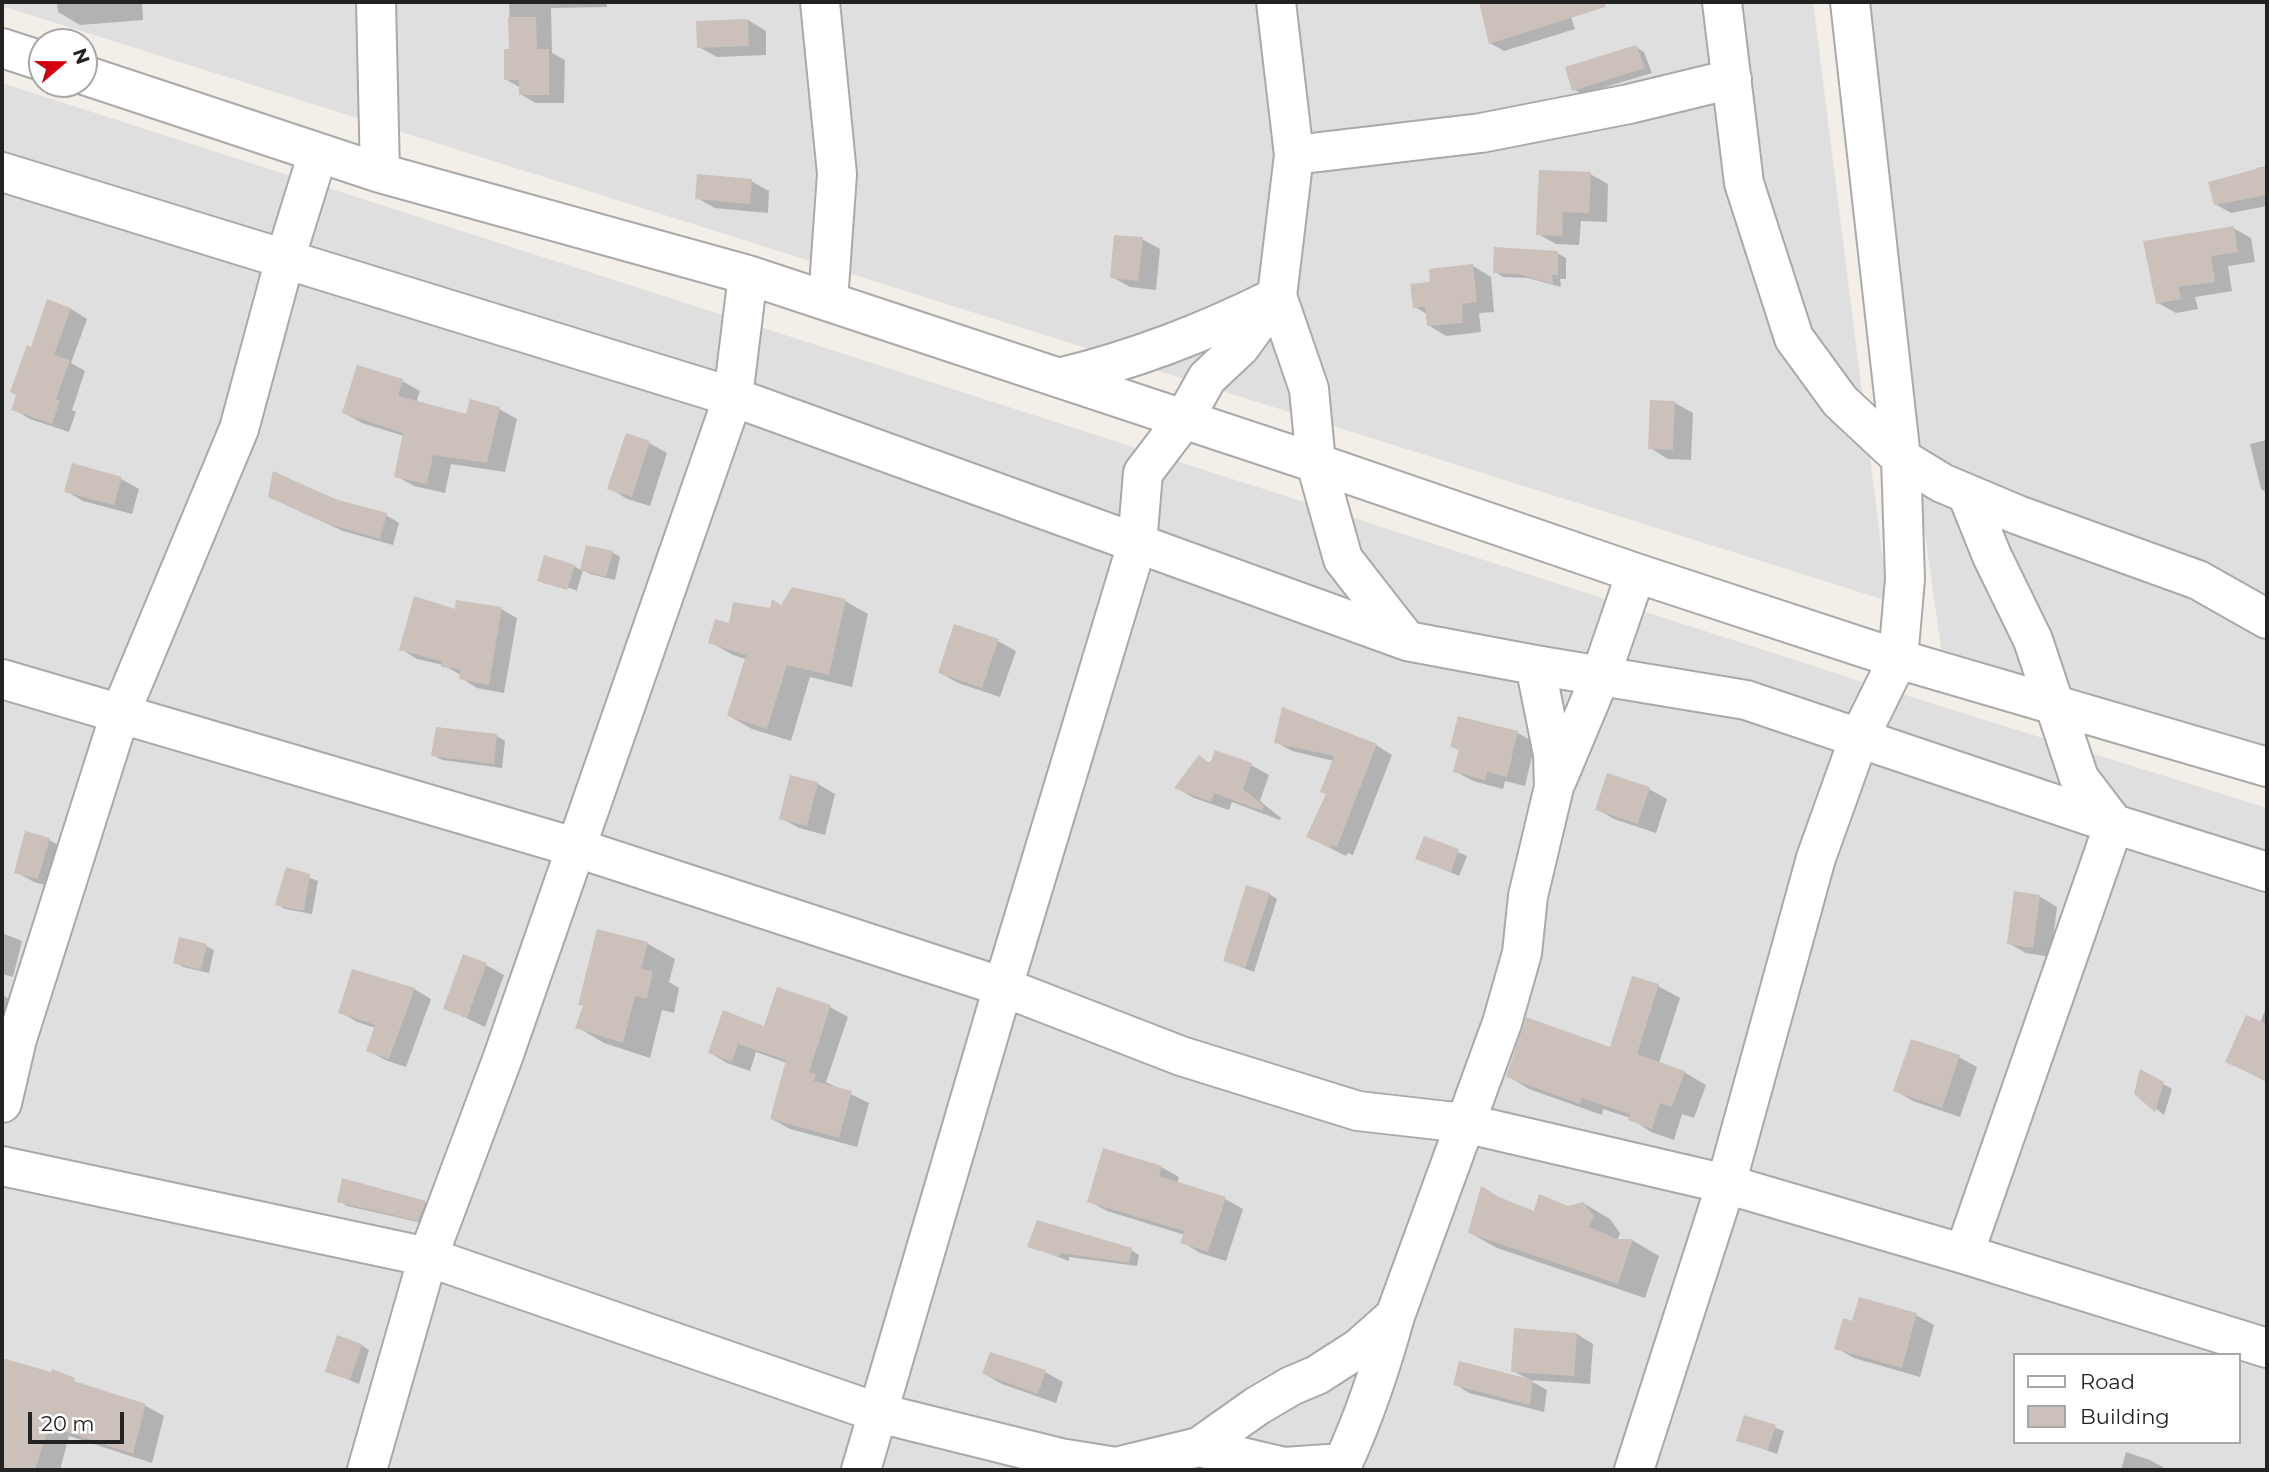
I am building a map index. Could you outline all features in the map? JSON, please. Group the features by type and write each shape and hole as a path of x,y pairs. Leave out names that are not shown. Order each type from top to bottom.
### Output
{"street":[{"path":"376,2 380,173"},
{"path":"820,2 837,174 828,300"},
{"path":"1276,2 1294,155 1277,296 1309,389 1316,463 1343,559 1407,641"},
{"path":"1722,2 1744,183 1794,338 1840,401 1901,458 1942,483 2018,515 2198,580 2267,618"},
{"path":"1634,1470 1726,1184 1816,858 1858,738 1898,659 1905,579 1901,458 1850,2"},
{"path":"2,48 28,56"},
{"path":"1294,155 1481,132 1629,104 1732,79"},
{"path":"98,80 380,173 748,275 828,300 1898,659 2267,767"},
{"path":"2,1103 17,1039 120,714 239,429 285,259 318,153"},
{"path":"2,172 733,397 1407,641 1746,700 2114,824 2267,872"},
{"path":"367,1470 428,1257 503,1057 733,397 748,275"},
{"path":"1059,378 1168,346 1211,329 1277,296"},
{"path":"861,1470 1137,544 1143,474 1184,419 1207,378 1240,347 1277,296"},
{"path":"1967,494 1992,556 2033,640 2079,778 2114,824"},
{"path":"1199,1447 1284,1467 1343,1467 1373,1390 1395,1316 1502,1023 1522,953 1528,896 1554,787 1601,676 1636,573"},
{"path":"1535,665 1553,754 1554,787"},
{"path":"2,679 574,847 1003,987 1181,1055 1358,1111 1464,1124 1726,1184 1965,1254 2267,1348"},
{"path":"1965,1254 2114,824"},
{"path":"2,1166 428,1257 879,1413 1048,1455 1118,1468 1199,1447 1257,1406 1291,1386 1317,1375 1359,1348 1395,1316"}],"shaded area":[{"path":"2,2 1813,2 1888,601 98,36 98,28 72,28 2,6"},
{"path":"1852,2 2267,2 2267,750 1941,649"},
{"path":"2,83 28,91 28,98 49,98 1857,680 2267,808 2267,1470 2,1470"}],"building":[{"path":"1479,2 1605,2 1605,7 1489,44"},
{"path":"508,17 536,17 537,49 549,49 549,95 519,95 519,80 504,80 504,49 509,49"},
{"path":"748,19 749,46 697,48 696,21"},
{"path":"1636,45 1645,68 1572,91 1565,67"},
{"path":"2267,166 2267,195 2214,205 2208,182"},
{"path":"1539,170 1591,172 1589,213 1563,212 1562,236 1536,235"},
{"path":"697,174 752,179 750,204 695,199"},
{"path":"2234,226 2238,252 2211,256 2215,282 2178,287 2181,299 2156,304 2143,241"},
{"path":"1114,235 1143,237 1138,281 1110,278"},
{"path":"1494,247 1558,251 1558,275 1552,275 1553,284 1518,274 1493,273"},
{"path":"1473,264 1477,302 1462,304 1463,323 1427,326 1425,307 1413,308 1410,284 1430,282 1429,269"},
{"path":"47,299 71,308 54,355 70,360 56,399 60,401 52,424 11,410 16,395 10,392 27,345 31,347"},
{"path":"357,365 403,379 398,396 466,414 470,399 500,407 487,463 433,455 427,484 394,477 403,433 342,413"},
{"path":"1650,400 1675,401 1673,450 1648,449"},
{"path":"626,433 650,441 632,497 607,489"},
{"path":"72,463 122,477 114,505 64,492"},
{"path":"273,471 335,499 387,513 380,539 328,524 268,497"},
{"path":"586,545 613,551 606,577 580,570"},
{"path":"544,555 575,565 567,590 537,581"},
{"path":"792,587 846,599 829,675 787,665 767,729 727,716 746,655 708,643 715,619 729,623 733,602 770,608 772,599 781,605"},
{"path":"414,596 455,609 456,600 502,607 489,685 459,679 460,669 441,667 441,661 399,650"},
{"path":"954,624 999,639 982,688 938,673"},
{"path":"1282,707 1377,744 1337,847 1331,845 1330,848 1306,837 1326,794 1320,792 1334,756 1274,743"},
{"path":"1458,716 1518,731 1507,777 1487,772 1485,780 1453,772 1459,749 1450,747"},
{"path":"436,727 497,734 494,764 431,756"},
{"path":"1215,750 1252,763 1243,789 1264,806 1262,811 1214,793 1211,802 1174,788 1199,755 1210,764"},
{"path":"1607,773 1650,787 1638,824 1595,810"},
{"path":"790,775 818,782 807,826 779,819"},
{"path":"25,831 50,838 38,879 14,873"},
{"path":"1424,836 1459,849 1451,872 1415,859"},
{"path":"286,867 310,874 304,911 275,905"},
{"path":"1246,885 1270,893 1245,968 1223,961"},
{"path":"2014,891 2040,895 2033,948 2007,944"},
{"path":"597,929 648,942 641,969 653,971 647,999 635,996 623,1043 575,1028 583,1006 578,1005"},
{"path":"179,937 207,944 201,970 173,963"},
{"path":"463,954 487,963 467,1018 443,1009"},
{"path":"352,969 415,988 389,1059 366,1051 375,1025 338,1013"},
{"path":"1632,976 1659,984 1637,1054 1685,1071 1672,1107 1660,1103 1652,1129 1628,1120 1630,1114 1582,1098 1580,1104 1506,1077 1526,1017 1610,1047"},
{"path":"777,987 831,1005 809,1072 816,1074 814,1081 852,1091 839,1138 770,1119 786,1060 738,1044 732,1062 708,1053 723,1010 764,1026"},
{"path":"2246,1015 2267,1024 2267,1081 2225,1062"},
{"path":"1911,1039 1960,1055 1942,1108 1893,1091"},
{"path":"2140,1069 2164,1082 2155,1112 2134,1094"},
{"path":"1103,1148 1162,1166 1159,1176 1226,1197 1208,1252 1180,1243 1184,1231 1087,1202"},
{"path":"342,1178 426,1201 418,1221 337,1202"},
{"path":"1481,1186 1499,1197 1534,1211 1539,1194 1568,1206 1583,1202 1594,1216 1589,1227 1617,1239 1633,1239 1618,1284 1468,1233"},
{"path":"1037,1220 1132,1248 1129,1263 1061,1253 1060,1257 1027,1247"},
{"path":"1859,1297 1917,1313 1902,1368 1834,1349 1843,1318 1852,1321"},
{"path":"1514,1328 1577,1333 1574,1376 1511,1372"},
{"path":"337,1335 362,1344 350,1380 325,1372"},
{"path":"990,1352 1046,1370 1038,1394 982,1374"},
{"path":"2,1358 51,1372 52,1369 75,1378 74,1381 146,1404 133,1454 49,1426 35,1470 2,1470"},
{"path":"1459,1361 1533,1380 1530,1405 1453,1385"},
{"path":"1744,1415 1776,1425 1768,1450 1736,1441"}]}
